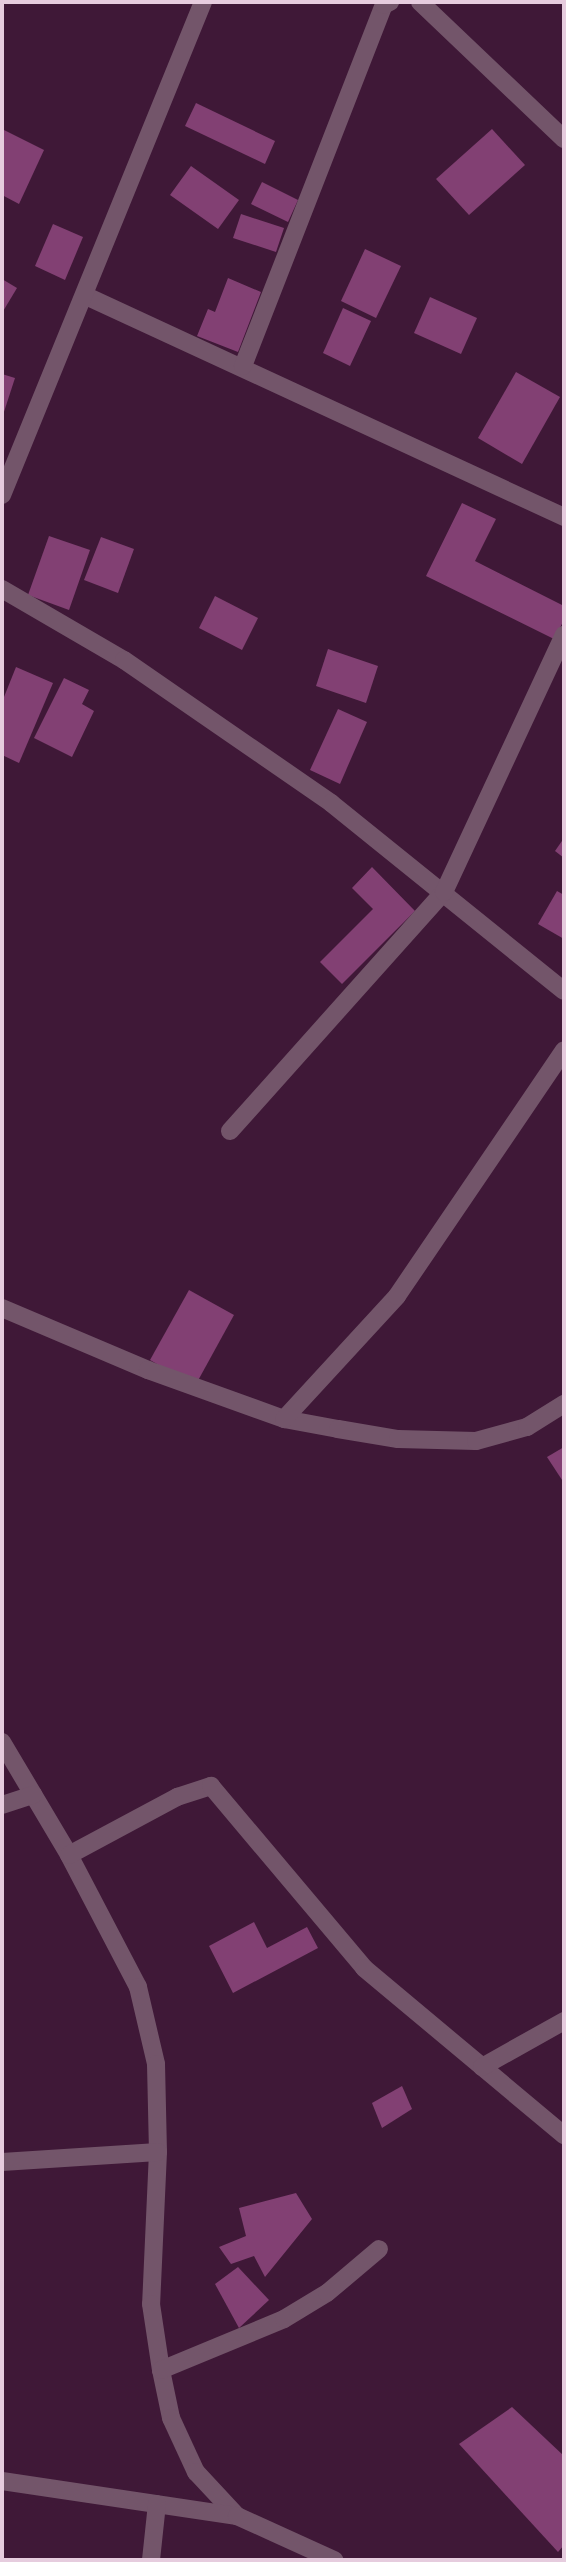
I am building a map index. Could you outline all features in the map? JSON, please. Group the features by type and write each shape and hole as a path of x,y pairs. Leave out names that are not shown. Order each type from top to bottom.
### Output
{"street":[{"path":"2,495 86,296 203,2"},
{"path":"243,366 384,5 390,2"},
{"path":"420,2 564,139"},
{"path":"86,296 243,366 564,517"},
{"path":"2,589 135,668 331,803 564,991"},
{"path":"230,1131 444,892 564,635"},
{"path":"284,1419 397,1296 564,1050"},
{"path":"2,1308 148,1370 284,1419 398,1439 475,1441 527,1427 564,1404"},
{"path":"2,1742 69,1855 138,1987 156,2064 158,2152 151,2304 160,2370 171,2418 196,2472 237,2516"},
{"path":"69,1855 177,1797 211,1786 364,1968 564,2134"},
{"path":"2,1805 33,1795"},
{"path":"482,2067 564,2021"},
{"path":"2,2162 158,2152"},
{"path":"160,2370 284,2319 327,2293 379,2249"},
{"path":"2,2481 237,2516 334,2560"},
{"path":"151,2560 157,2504"}],"building":[{"path":"196,103 275,141 265,164 185,126"},
{"path":"2,129 44,150 19,204 2,195"},
{"path":"492,129 525,165 469,215 436,179"},
{"path":"191,166 239,200 218,229 170,195"},
{"path":"262,182 298,200 288,222 251,204"},
{"path":"241,214 284,228 276,252 233,238"},
{"path":"53,224 83,237 65,280 35,266"},
{"path":"365,249 401,266 376,318 341,301"},
{"path":"228,278 261,292 238,352 197,336 208,309 215,312"},
{"path":"2,279 17,288 2,313"},
{"path":"430,297 477,318 461,354 414,333"},
{"path":"343,308 371,321 350,366 323,353"},
{"path":"516,372 560,397 522,464 478,438"},
{"path":"2,374 15,378 2,418"},
{"path":"462,503 496,519 475,561 564,606 564,620 554,639 426,576"},
{"path":"49,536 90,550 69,610 28,595"},
{"path":"101,537 134,549 118,593 84,580"},
{"path":"215,596 258,618 242,650 199,628"},
{"path":"328,649 378,666 366,703 316,686"},
{"path":"16,667 53,683 19,763 2,755 2,702"},
{"path":"64,678 89,690 82,704 94,711 72,757 34,738"},
{"path":"338,709 367,722 340,784 310,770"},
{"path":"564,838 564,858 555,851"},
{"path":"372,867 415,911 342,984 320,962 373,909 352,888"},
{"path":"557,891 564,895 564,939 538,924"},
{"path":"189,1290 234,1315 195,1386 150,1360"},
{"path":"564,1447 564,1483 547,1457"},
{"path":"254,1922 267,1948 307,1927 318,1948 233,1993 209,1946"},
{"path":"402,2086 412,2109 382,2128 372,2103"},
{"path":"296,2193 312,2219 265,2277 254,2256 231,2264 219,2247 246,2236 239,2208"},
{"path":"238,2267 269,2300 239,2328 215,2284"},
{"path":"512,2407 564,2456 564,2545 558,2552 459,2444"}]}
